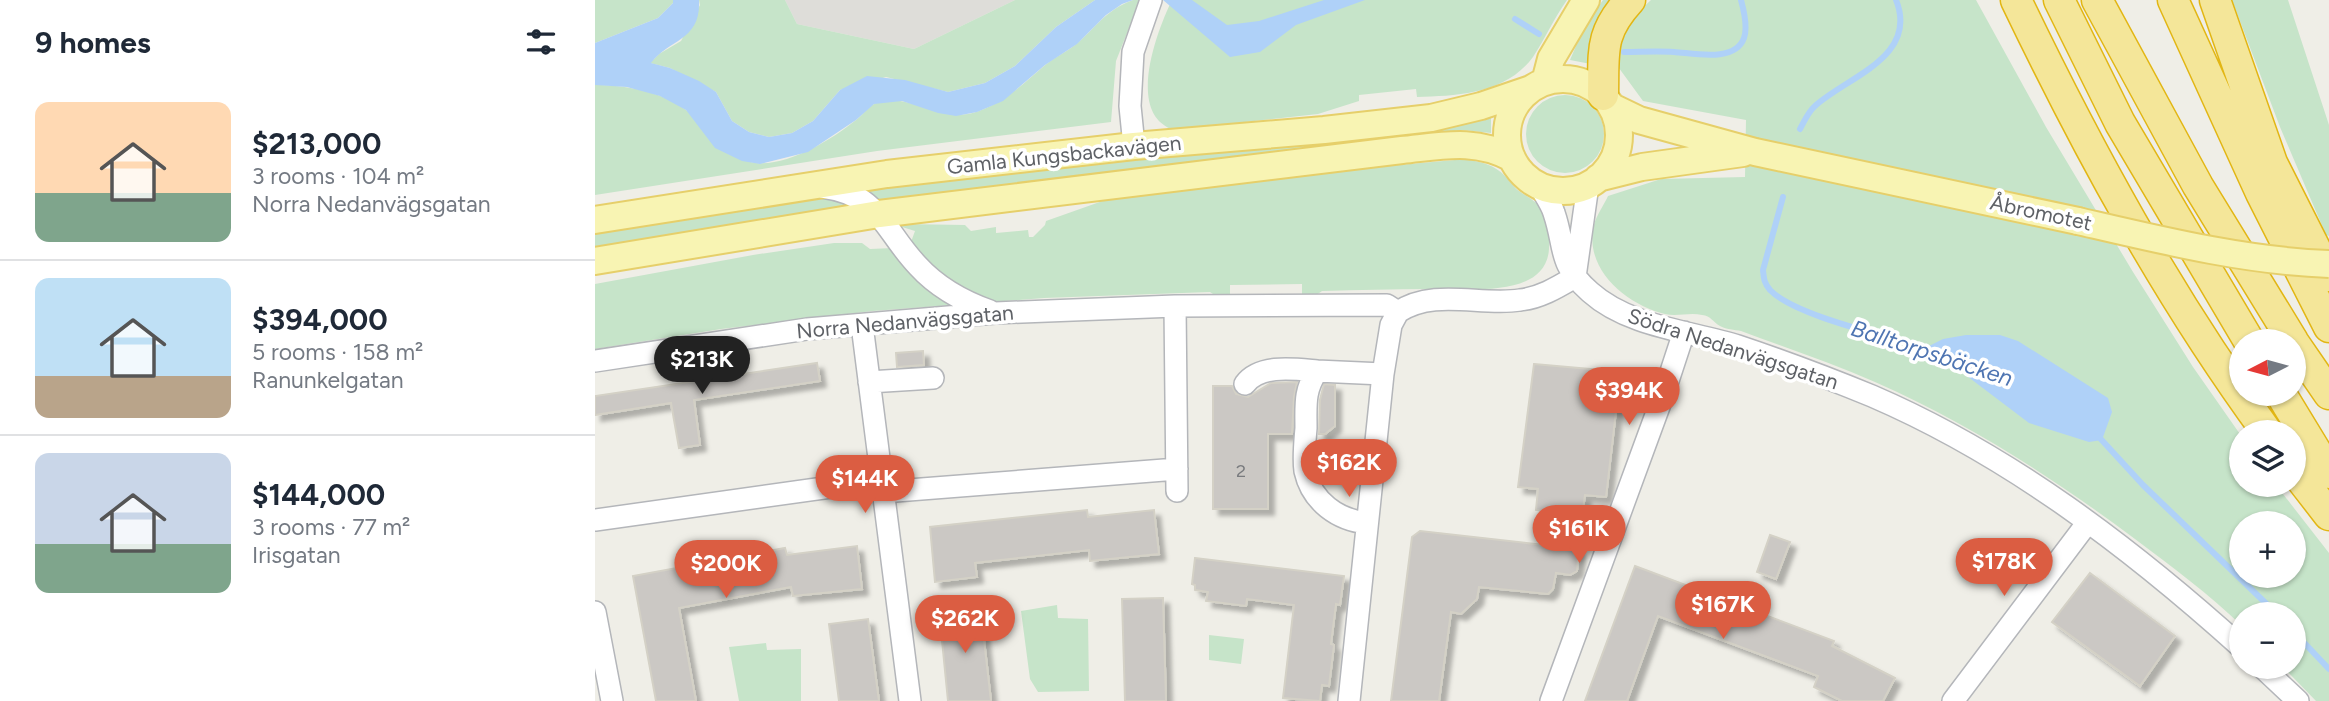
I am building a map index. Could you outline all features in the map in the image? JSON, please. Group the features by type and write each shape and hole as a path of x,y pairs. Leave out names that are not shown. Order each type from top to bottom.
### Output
{"highway":[{"path":"1607,101 1603,47 1614,17 1630,0"},
{"path":"1997,0 2052,76"},
{"path":"2016,0 2052,76 2131,224 2224,374 2257,420"},
{"path":"2059,0 2120,122 2242,329"},
{"path":"2097,0 2198,186 2286,329"},
{"path":"2173,0 2261,193 2329,327"},
{"path":"2215,0 2272,163 2329,276"},
{"path":"2227,116 2272,163"},
{"path":"2307,361 2329,394"},
{"path":"2288,406 2329,473"},
{"path":"2306,485 2329,515"}],"main road":[{"path":"1539,185 1523,174 1512,158 1507,136 1509,120 1520,99 1538,85 1586,0"},
{"name":"Åbromotet","path":"1538,85 1560,79 1576,80 1590,86 1607,101 1639,120 1755,152 2177,243 2257,257 2329,264"},
{"name":"Gamla Kungsbackavägen","path":"595,220 806,185 1134,146 1431,118 1481,106 1538,85"},
{"path":"1593,182 1611,164 1618,145 1618,126 1607,101"},
{"name":"Gamla Kungsbackavägen","path":"595,261 879,214 1450,145 1476,145 1494,149 1512,158"},
{"name":"Åbromotet","path":"1539,185 1563,191 1643,167 1755,152"}],"street":[{"path":"1134,146 1130,106 1133,52 1150,2"},
{"path":"1575,277 1593,182"},
{"path":"806,185 841,190 862,200 879,214 908,256 929,277 960,299 995,313"},
{"path":"1539,185 1554,212 1566,264 1575,277"},
{"path":"1349,701 1383,374 1391,325 1398,312 1416,302 1441,299 1493,302 1521,300 1538,296 1575,277"},
{"name":"Södra Nedanvägsgatan","path":"1575,277 1599,300 1620,311 1811,371 1875,398 2000,463 2088,522 2177,589 2229,636"},
{"name":"Norra Nedanvägsgatan","path":"595,361 703,344 862,325 995,313 1175,306 1380,304 1398,312"},
{"path":"1175,306 1177,491"},
{"path":"862,325 879,486 910,701"},
{"path":"1551,701 1684,332"},
{"path":"1245,384 1258,374 1275,370 1383,374"},
{"path":"1317,370 1307,387 1305,470 1314,491 1333,513 1353,522 1367,523"},
{"path":"869,382 933,377"},
{"path":"595,520 879,486 1177,469"},
{"path":"1953,701 2088,522"},
{"path":"595,612 612,701"},
{"path":"2275,679 2298,701"}],"shaded area":[{"path":"785,0 1015,0 914,49 797,24"}],"green space":[{"path":"595,0 673,0 673,3 658,18 595,43"},
{"path":"699,0 785,0 797,24 914,49 1015,0 1095,0 1056,27 1015,66 985,83 948,92 886,77 840,90 813,121 792,133 769,137 749,132 732,121 716,92 670,68 650,63 659,54 681,41 700,5"},
{"path":"1133,0 1140,0 1116,61 1111,122 877,151 595,195 595,85 630,88 665,98 686,110 735,156 745,161 769,163 796,156 822,143 846,128 876,103 902,101 951,114 965,114 989,107 1014,92 1048,63 1075,45 1108,14"},
{"path":"1172,0 1567,0 1533,57 1509,79 1495,86 1449,96 1417,97 1416,89 1359,95 1359,101 1318,114 1174,130 1159,121 1151,107 1148,90 1153,51"},
{"path":"1603,0 1618,0 1596,65 1570,60 1584,27"},
{"path":"1651,0 1976,0 2046,127 2133,272 2230,420 2229,497 2285,497 2296,511 2229,511 2229,588 2306,588 2306,523 2329,553 2329,701 2316,701 2295,679 2306,679 2306,602 2229,602 2229,614 2190,581 2104,516 2009,453 1944,416 1859,375 1741,331 1722,327 1705,316 1670,315 1651,309 1636,302 1611,283 1595,256 1592,241 1595,222 1608,196 1661,179 1745,177 1746,120 1643,101 1616,64 1631,21"},
{"path":"2232,0 2288,0 2329,125 2329,236 2326,235 2280,127"},
{"path":"1565,95 1580,98 1593,106 1601,119 1604,134 1601,149 1593,162 1580,170 1565,173 1550,170 1537,162 1529,149 1526,134 1529,119 1537,106 1550,98"},
{"path":"1491,115 1491,133 1463,130 813,211 595,247 595,232 875,187 1347,138"},
{"path":"1466,159 1497,169 1543,212 1549,230 1549,249 1544,265 1534,277 1501,288 1322,291 1312,298 1302,298 1302,284 1230,285 1230,299 1222,300 1210,292 1044,298 873,311 721,329 595,349 595,284 834,243 862,243 870,249 893,248 911,242 915,231 902,227 903,224 965,225 971,231 996,227 996,233 1028,230 1029,237 1033,237 1046,221 1111,198"},
{"path":"1057,605 1058,618 1088,619 1089,691 1038,692 1030,679 1021,611"},
{"path":"1209,635 1244,639 1241,664 1209,660"},
{"path":"766,643 767,650 801,649 801,701 739,701 729,647"}],"water":[{"path":"673,0 699,0 695,24 683,38 651,63 699,81 716,92 732,121 749,132 769,137 792,133 813,121 840,90 867,76 905,80 948,92 985,83 1015,66 1056,27 1095,0 1133,0 1106,15 1077,44 1045,65 1003,101 977,112 956,116 902,101 874,104 856,120 808,152 760,164 742,161 715,148 686,110 660,96 627,87 595,85 595,43 658,18"},
{"path":"1163,0 1192,0 1227,25 1259,21 1324,0 1365,0 1296,25 1260,52 1230,57"},
{"path":"1966,335 2000,335 2018,341 2108,398 2112,412 2102,440 2089,442 2029,423 1925,348 1943,339"}],"building":[{"path":"923,351 924,365 897,367 896,353"},
{"path":"817,363 820,381 694,400 700,445 679,448 671,403 595,415 595,396"},
{"path":"1534,364 1601,370 1599,382 1619,385 1606,497 1585,495 1582,516 1536,510 1538,489 1518,487"},
{"path":"1297,382 1292,434 1268,434 1268,509 1213,509 1213,386 1232,386 1236,394 1248,397 1271,383"},
{"path":"1324,384 1335,385 1335,426 1325,434 1319,434 1320,400"},
{"path":"1087,510 1088,517 1154,510 1159,554 1090,561 1089,550 975,563 977,577 935,582 930,527"},
{"path":"1420,531 1579,549 1577,571 1570,575 1556,573 1553,589 1548,594 1479,587 1477,599 1461,614 1451,612 1439,701 1391,701 1412,537"},
{"path":"1770,535 1790,542 1776,579 1757,572"},
{"path":"857,546 862,589 793,596 791,587 679,608 696,701 656,701 633,576 785,548 787,555"},
{"path":"1195,558 1344,576 1340,605 1336,604 1329,686 1322,685 1320,701 1283,698 1294,605 1247,599 1246,606 1206,601 1208,592 1195,590 1195,585 1192,584"},
{"path":"1635,566 1834,641 1832,646 1895,678 1883,701 1842,701 1814,687 1818,676 1658,616 1627,701 1585,701"},
{"path":"2090,573 2175,636 2140,686 2052,622"},
{"path":"1163,598 1166,701 1125,701 1122,599"},
{"path":"980,605 991,701 948,701 939,610"},
{"path":"868,619 879,701 839,701 829,624"}],"waterway":[{"name":"Balltorpsbäcken","path":"1624,52 1713,55 1732,51 1739,46 1745,34 1741,0"},
{"name":"Balltorpsbäcken","path":"1800,129 1815,106 1876,64 1889,51 1898,37 1900,20 1896,0"},
{"name":"Balltorpsbäcken","path":"1515,19 1539,34"},
{"name":"Balltorpsbäcken","path":"1783,197 1763,270 1770,290 1783,300 1822,317 1931,350"},
{"name":"Balltorpsbäcken","path":"2098,436 2143,485 2265,602"},
{"name":"Balltorpsbäcken","path":"2306,645 2329,669"}]}
